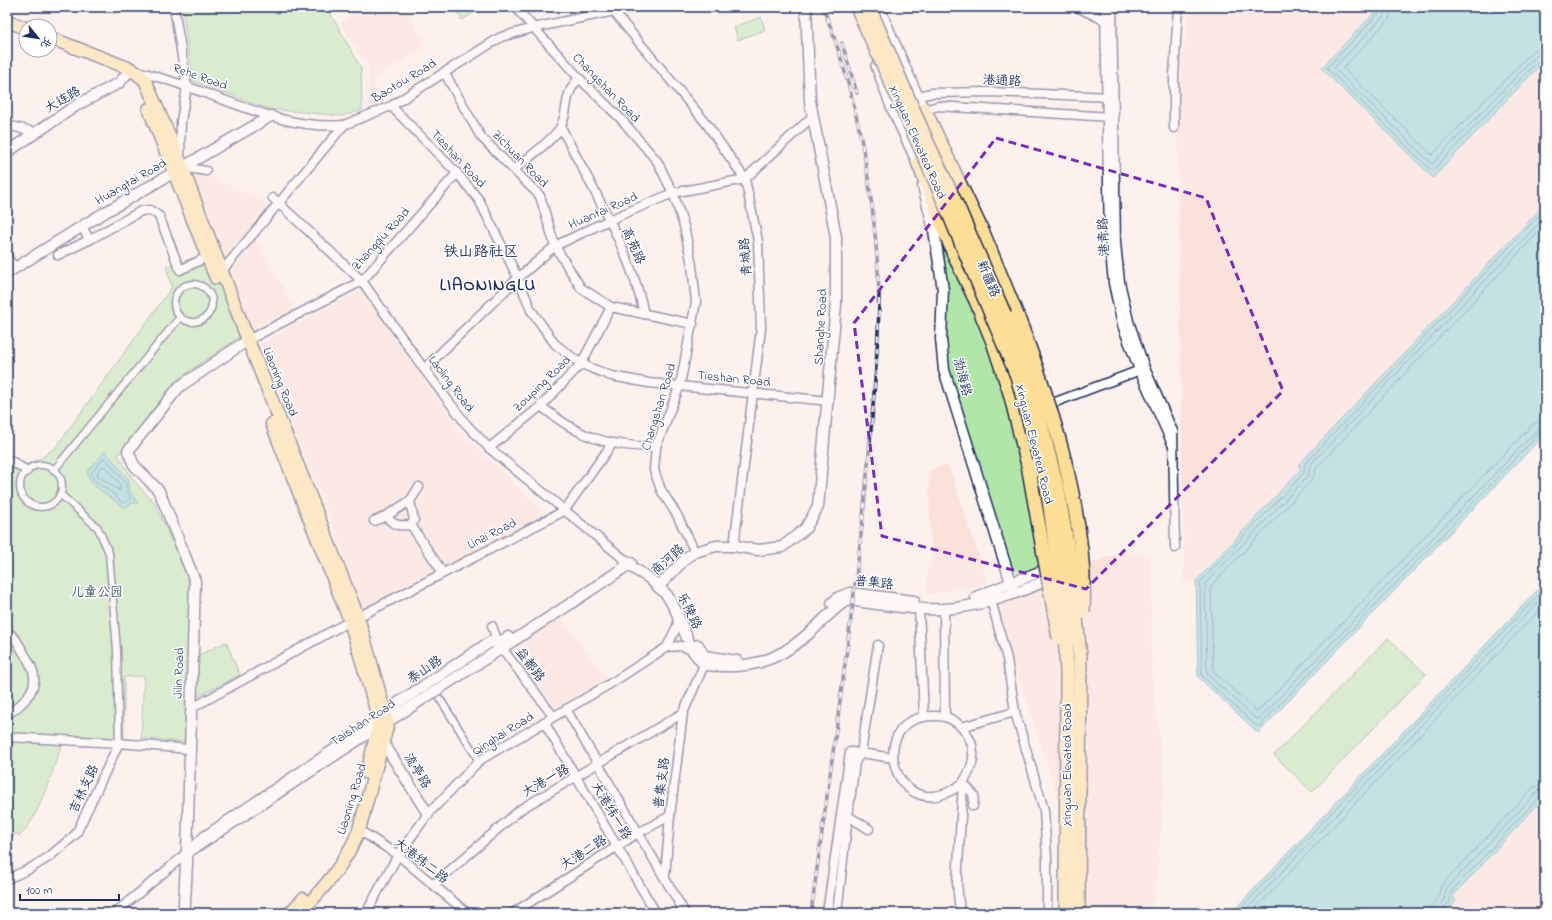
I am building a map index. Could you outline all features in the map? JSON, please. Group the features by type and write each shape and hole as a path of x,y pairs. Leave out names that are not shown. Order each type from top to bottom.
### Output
{"highway":[{"name":"Xinguan Elevated Road","path":"857,7 940,192 1017,376 1047,486 1064,605 1067,674 1066,913"},
{"name":"Xinguan Elevated Road","path":"869,7 927,142 960,212 1007,320 1035,400 1058,490 1071,567 1080,657 1078,913"},
{"path":"924,110 984,235 1017,315 1050,412 1069,485 1079,537 1084,598 1080,657"},
{"path":"918,162 955,257 978,303 1010,393 1036,500 1047,576 1067,674"}],"main road":[{"name":"新疆路","path":"850,7 878,66 900,124 947,218 997,333 1015,382 1037,470 1049,533 1052,572"},
{"name":"新疆路","path":"878,7 924,110 950,178 1012,316 1044,407 1070,510 1078,562"},
{"path":"7,21 18,25"},
{"path":"7,27 18,32"},
{"name":"Rehe Road","path":"58,41 129,72"},
{"name":"Rehe Road","path":"58,47 129,72"},
{"name":"Liaoning Road","path":"129,72 145,80 178,170 207,258 245,342 354,619 382,721 383,742 359,830 352,847 338,870 300,913"},
{"name":"Liaoning Road","path":"178,170 222,272 245,342"},
{"name":"Liaoning Road","path":"290,913 329,870 346,842 353,827 382,721"},
{"name":"Jilin Road","path":"184,913 187,853"}],"street":[{"path":"174,7 187,87 181,121 178,170 206,171"},
{"name":"Changshan Road","path":"515,7 579,78 621,119 657,161 673,193 684,226 692,265 696,302 693,324 680,385 656,447 654,470 661,490 677,515 696,552"},
{"name":"Baotou Road","path":"222,272 276,201 344,125 391,106 501,37 533,28 633,7"},
{"name":"Shanghe Road","path":"696,552 716,546 734,546 758,550 782,547 805,529 818,507 829,401 836,304 836,237 810,101 806,7"},
{"path":"1077,7 1109,22"},
{"path":"1105,7 1109,22"},
{"path":"1109,22 1112,7"},
{"path":"1174,128 1174,76 1178,7"},
{"name":"青城路","path":"614,12 706,123 745,179 758,241 761,328 734,546"},
{"name":"港青路","path":"1109,22 1110,117 1116,242 1120,282 1128,321 1142,369 1173,431 1175,548"},
{"name":"Rehe Road","path":"129,72 187,87 271,116 311,125 344,125"},
{"name":"大连路","path":"7,152 77,105 119,83 129,72"},
{"name":"Zichuan Road","path":"444,72 481,137 540,196 555,246 581,288 611,307 693,324"},
{"path":"514,170 561,127 570,88 579,78"},
{"name":"港通路","path":"893,108 917,95 990,92 1110,97"},
{"name":"Tieshan Road","path":"391,106 457,173 479,200 518,278 531,310 555,344 581,364 611,376 649,383 829,401"},
{"path":"900,124 924,110 938,106 1110,117"},
{"name":"Huangtai Road","path":"11,271 82,226 271,116"},
{"path":"745,179 813,116"},
{"path":"7,126 35,132"},
{"name":"高苑路","path":"561,127 609,220 640,291 644,314"},
{"name":"渤海路","path":"918,162 934,230 943,290 941,339 944,370 1013,588"},
{"name":"Zhangqiu Road","path":"128,451 179,386 245,342 362,281 457,173"},
{"name":"Huantai Road","path":"424,369 518,278 555,246 609,220 673,193 745,179"},
{"name":"Laoling Road","path":"276,201 362,281 424,369 466,424 489,448 628,562"},
{"path":"58,255 89,240 141,211 150,210 159,216 180,270 207,258"},
{"path":"82,226 89,240"},
{"path":"7,257 11,271"},
{"path":"192,284 207,286 212,304 207,316 196,321 190,321 180,317 174,304 177,293 181,288 192,284"},
{"name":"Zouping Road","path":"489,448 541,406 581,364 611,307"},
{"path":"54,470 180,317"},
{"path":"1044,407 1142,369"},
{"path":"541,406 560,421 585,436 612,444 656,447"},
{"name":"Linzi Road","path":"192,708 354,619 564,511 612,444"},
{"name":"Jilin Road","path":"128,451 134,465 159,491 195,581 187,853"},
{"path":"7,460 27,470"},
{"path":"37,465 43,465 54,470 61,481 60,494 56,500 45,506 38,507 26,501 20,489 20,482 27,470 37,465"},
{"path":"374,520 386,516 410,501 420,487"},
{"path":"60,494 98,528 109,553 117,650 119,743"},
{"path":"410,501 414,520 411,526"},
{"path":"386,516 392,523 398,526 411,526"},
{"path":"411,526 443,573"},
{"name":"商河路","path":"662,586 687,557 696,552"},
{"name":"商河路","path":"662,586 696,552"},
{"path":"500,645 628,562 658,576 673,572"},
{"name":"乐陵路","path":"628,562 662,586 676,611 692,650 704,660"},
{"path":"1013,588 1078,562"},
{"path":"652,574 672,595 704,660"},
{"name":"普集路","path":"704,660 742,667 755,664 772,657 807,635 844,602 850,600 919,608 944,608 991,600 1013,588"},
{"name":"普集路","path":"704,660 730,661 756,658 788,642 806,628 839,597 846,593 861,593 926,603 950,602 1013,588"},
{"path":"991,600 1007,659 1015,712 1044,810 1047,859 1047,913"},
{"path":"919,608 924,716"},
{"path":"944,608 945,717"},
{"path":"676,611 678,624 667,647 681,646 692,650"},
{"name":"益都路","path":"492,626 500,645 553,716"},
{"path":"7,632 13,635 17,641 32,667 35,677 30,692 16,710 7,714"},
{"name":"Taishan Road","path":"382,721 500,645"},
{"path":"837,913 855,762 861,753 878,645"},
{"name":"Qinghai Road","path":"366,913 398,855 428,814 480,760 667,647"},
{"name":"普集支路","path":"665,876 670,816 683,713 704,660"},
{"path":"440,699 476,756"},
{"name":"大港纬一路","path":"566,709 638,833 665,876"},
{"path":"961,727 1015,712"},
{"name":"大港一路","path":"433,885 511,816 577,778 598,763 683,713"},
{"path":"924,716 945,717 955,721 965,731 972,743 973,757 970,771 963,783 952,792 938,796 924,795 911,790 901,781 894,768 893,758 895,740 903,728 914,720 924,716"},
{"path":"116,913 187,853 204,836 382,721"},
{"name":"大港纬一路","path":"544,722 656,913"},
{"path":"7,731 10,737 119,743 189,750"},
{"name":"流亭路","path":"383,742 428,814"},
{"name":"吉林支路","path":"7,879 29,869 49,857 76,834 119,743"},
{"path":"827,913 850,752 893,758"},
{"path":"963,783 974,795 973,806"},
{"path":"960,913 957,883 963,783"},
{"name":"大港二路","path":"513,913 638,833 670,816"},
{"path":"848,816 869,829"},
{"name":"大港纬二路","path":"359,830 398,855 467,913"},
{"path":"665,876 685,913"}],"highlighted area":[{"path":"996,138 1206,198 1283,391 1086,589 882,536 854,323"}],"shaded area":[{"path":"344,7 403,7 427,46 375,77 375,85 384,102 368,108 369,69 340,23 351,15"},
{"path":"1189,7 1380,7 1321,68 1433,177 1545,60 1545,204 1298,465 1302,469 1196,581 1184,586 1177,100"},
{"path":"208,175 270,204 224,262 191,177"},
{"path":"255,237 297,311 250,334 224,273"},
{"path":"361,289 459,430 547,515 361,608 335,531 259,344"},
{"path":"947,465 952,475 988,584 927,595 927,563 931,562 929,470"},
{"path":"1115,554 1151,554 1152,677 1165,783 1154,913 1073,913 1072,869 1057,795 995,605"},
{"path":"561,617 607,679 555,711 510,649"},
{"path":"1545,797 1545,913 1445,913 1456,901 1452,896"}],"green space":[{"path":"182,7 327,7 361,68 362,110 342,116 269,109 193,81"},
{"path":"453,7 468,7 472,14 462,20"},
{"path":"761,17 765,30 738,40 734,27"},
{"path":"935,224 962,282 1005,387 1041,560 1038,567 1017,577 1011,574 949,379"},
{"name":"儿童公园","path":"208,254 239,337 174,382 118,455 134,481 154,502 190,582 185,742 141,738 144,676 124,677 124,738 77,736 64,739 45,791 33,818 26,829 19,836 16,833 7,845 7,473 41,458 56,447 172,287 166,266"},
{"path":"1388,638 1426,674 1312,792 1274,755"},
{"path":"226,642 240,675 197,697 199,655"}],"water":[{"path":"1380,7 1545,7 1545,60 1433,178 1321,68"},
{"path":"1545,204 1545,434 1258,733 1198,677 1196,581 1301,469 1298,465"},
{"path":"105,451 129,480 130,492 138,503 132,503 124,508 91,483 87,472"},
{"path":"1545,582 1545,797 1453,896 1456,901 1445,913 1233,913 1232,912"}],"railway":[{"path":"811,913 854,597 867,479 879,309 874,223 863,149 846,76 823,7"},
{"path":"842,43 857,93"}],"district":[{"name":"铁山路社区","path":"481,252"},
{"name":"LIAONINGLU","path":"488,285"}]}
